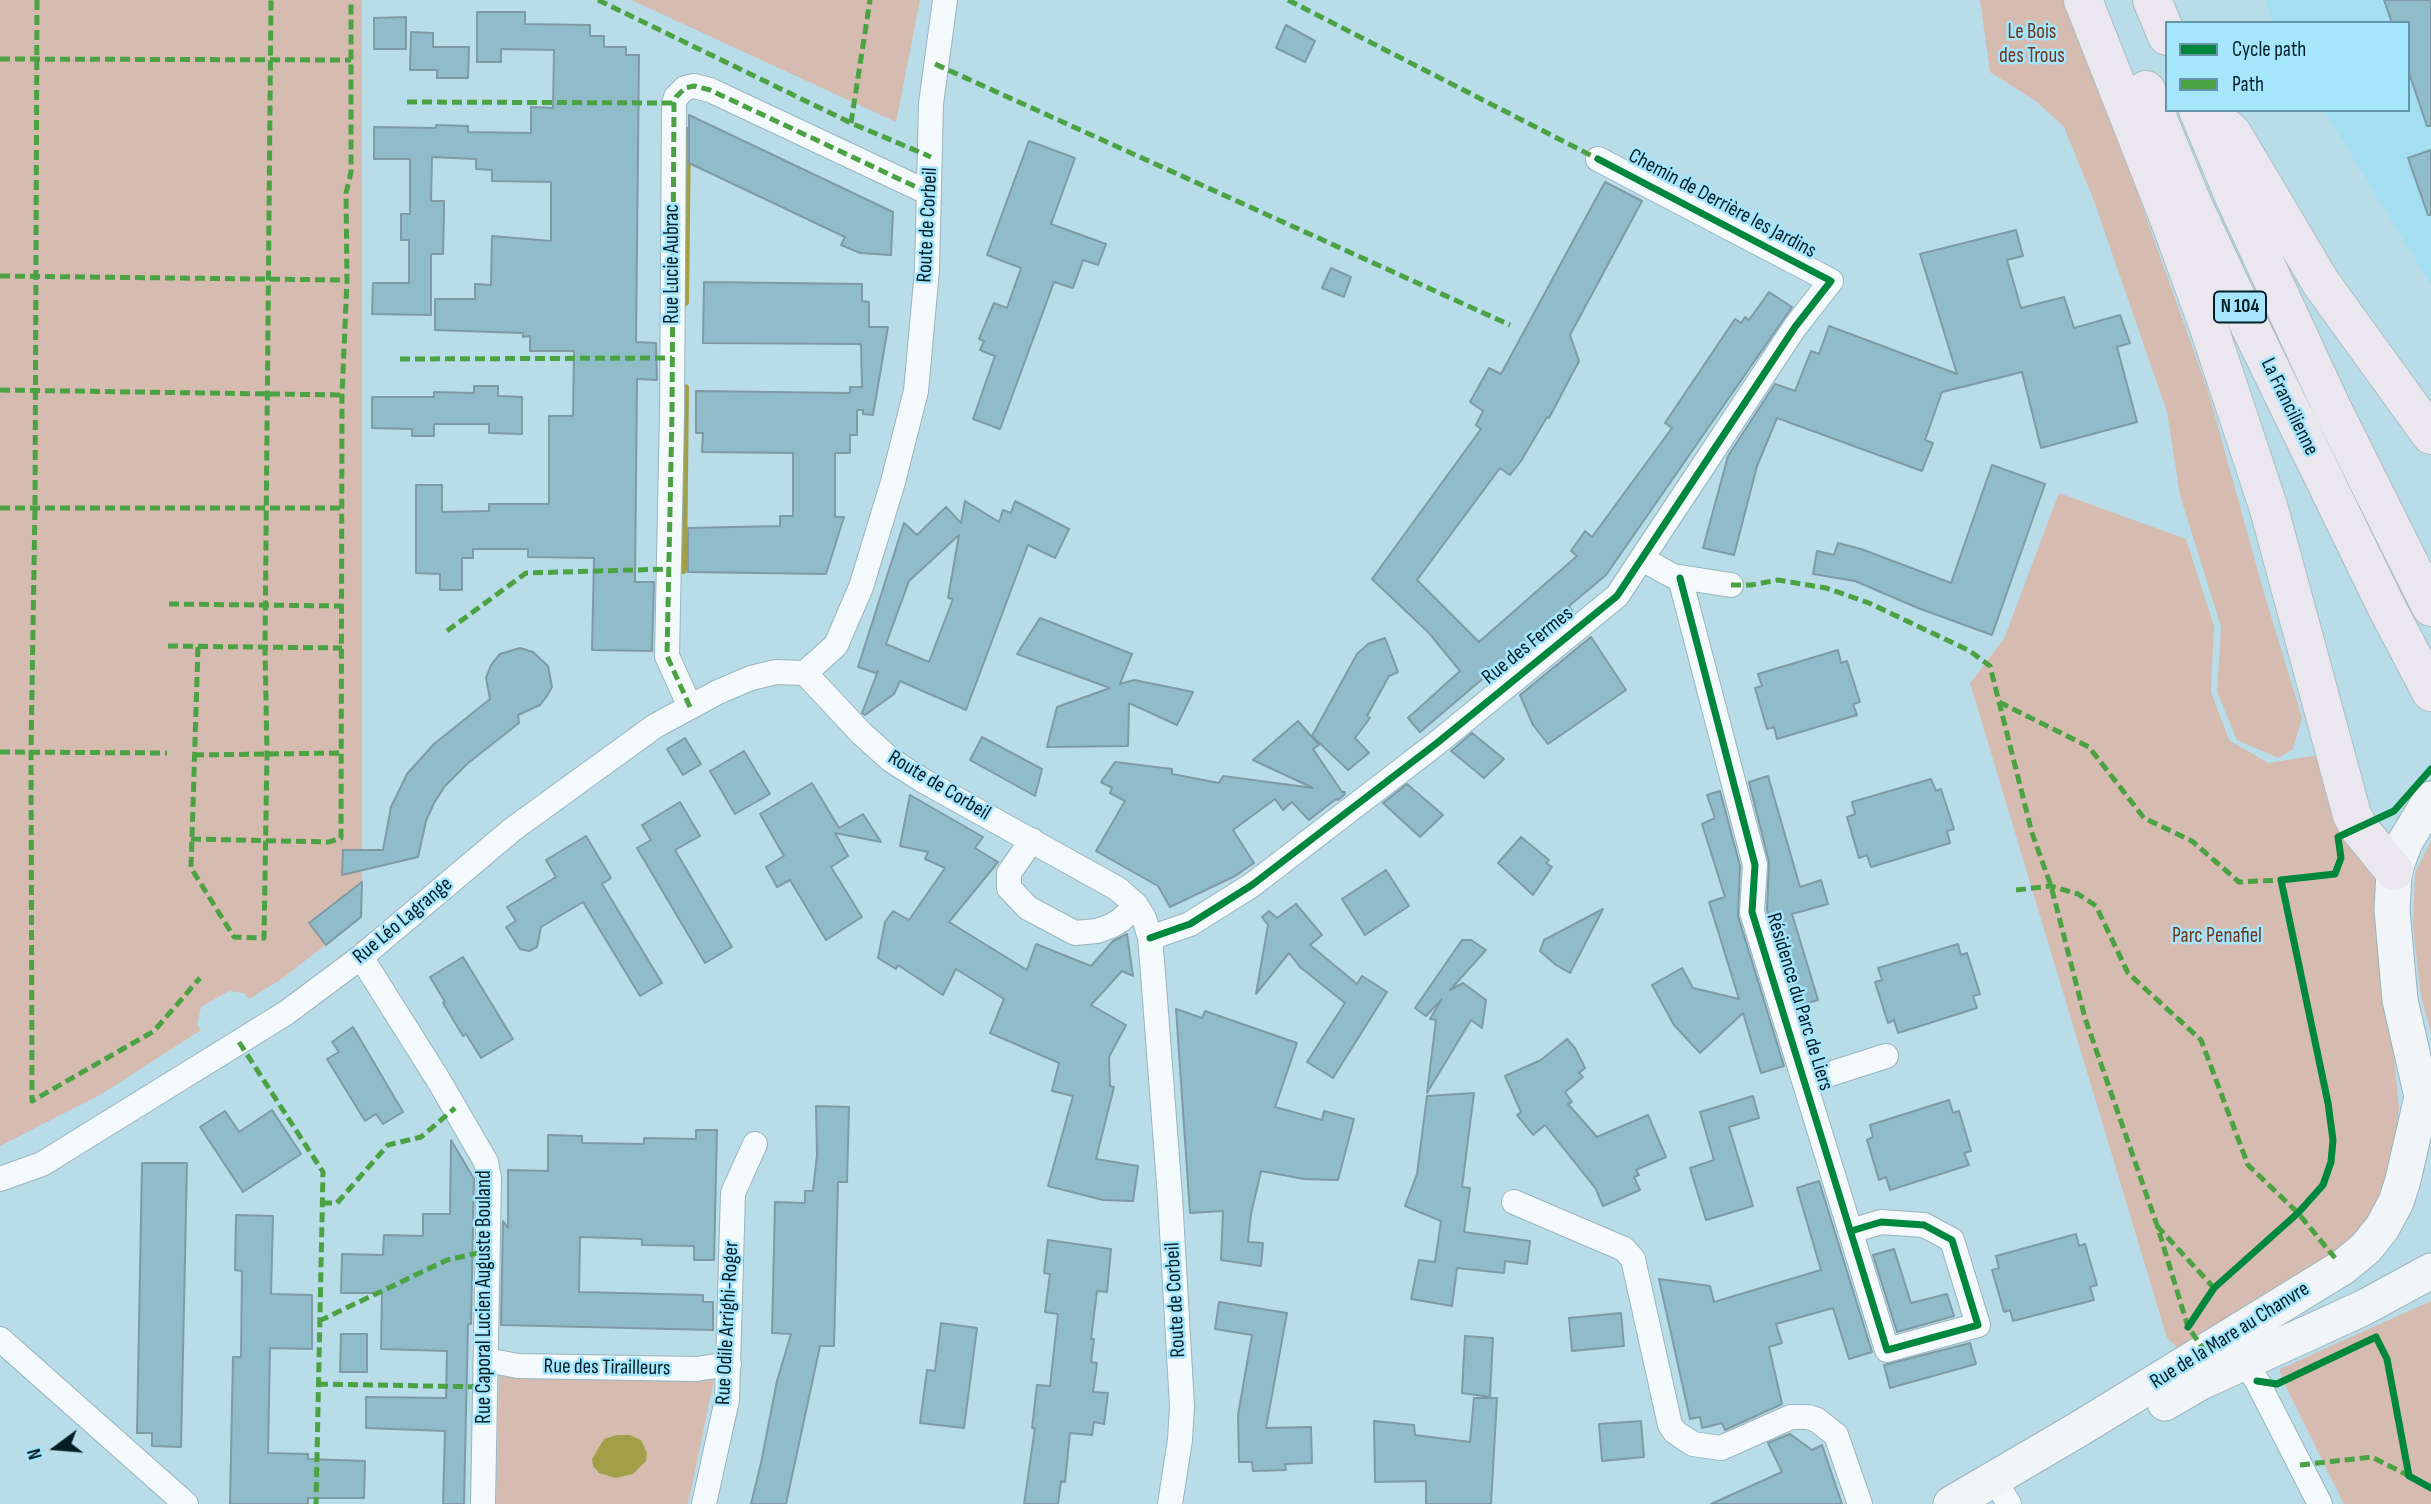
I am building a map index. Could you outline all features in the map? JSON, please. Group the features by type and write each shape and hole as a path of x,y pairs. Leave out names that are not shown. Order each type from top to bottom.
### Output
{"highway":[{"path":"2083,0 2175,234 2266,498 2352,815 2359,828 2395,871"},
{"name":"La Francilienne","path":"2109,0 2193,205 2235,297 2431,692"},
{"path":"2152,0 2165,31"},
{"name":"La Francilienne","path":"2199,112 2320,383 2426,598"},
{"path":"2206,112 2232,133 2321,283 2431,435"}],"main road":[{"name":"Rue de la Mare au Chanvre","path":"2001,1496 2343,1267 2366,1248 2382,1228 2396,1202 2426,1109 2400,1000 2393,936 2395,871 2405,842 2431,799"},
{"name":"Rue de la Mare au Chanvre","path":"1951,1504 2001,1496 2201,1382 2363,1308 2431,1271"}],"street":[{"name":"Route de Corbeil","path":"944,0 932,104 921,347 916,391 861,587 836,645 806,673 861,733 891,760 1118,889 1136,905 1144,918 1150,938 1170,1197 1182,1406 1180,1440 1170,1504"},
{"name":"Rue Lucie Aubrac","path":"690,707 667,656 676,97 685,88 694,86 710,90 929,193"},
{"name":"Chemin de Derrière les Jardins","path":"1598,159 1831,281"},
{"name":"Rue des Fermes","path":"1150,938 1190,924 1252,885 1437,743 1617,596 1795,327 1831,281"},
{"path":"1642,559 1673,576 1731,585"},
{"name":"Résidence du Parc de Liers","path":"1680,578 1755,864 1752,912 1887,1350 1978,1325 1952,1240 1924,1225 1881,1222 1851,1231"},
{"name":"Rue Léo Lagrange","path":"0,1179 42,1164 286,1013 361,957 513,829 655,726 751,678 776,673 806,673"},
{"path":"1032,840 1009,873 1009,888 1028,908 1075,933 1097,931 1111,926 1136,905"},
{"name":"Rue Caporal Lucien Auguste Bouland","path":"361,957 486,1162 489,1178 483,1504"},
{"path":"1805,1082 1886,1056"},
{"name":"Rue Odile Arrighi-Roger","path":"704,1504 727,1400 733,1194 755,1143"},
{"path":"1514,1202 1624,1249 1633,1259 1670,1425 1675,1432 1693,1444 1721,1448 1791,1417 1817,1420 1836,1435 1860,1504"},
{"path":"0,1339 186,1504"},
{"name":"Rue des Tirailleurs","path":"486,1360 518,1366 696,1369 729,1364"},
{"path":"2245,1362 2320,1504"}],"shaded area":[{"path":"2265,0 2431,0 2431,285 2325,112 2410,112 2410,21 2273,21"},
{"path":"630,1435 641,1440 647,1453 646,1461 633,1474 616,1478 599,1473 593,1466 592,1459 604,1439"}],"green space":[{"path":"0,0 362,0 362,917 280,980 249,999 244,993 229,991 201,1007 197,1025 201,1030 100,1095 0,1146"},
{"path":"631,0 920,0 896,122"},
{"name":"Le Bois des Trous","path":"1980,0 2063,0 2125,158 2208,391 2302,718 2293,749 2278,758 2237,740 2217,692 2221,627 2180,495 2167,412 2094,201 2064,127 2037,102 1990,72"},
{"name":"Parc Penafiel","path":"2059,493 2186,539 2214,626 2211,692 2229,740 2268,763 2324,754 2376,879 2399,1108 2393,1162 2381,1202 2348,1245 2186,1356 2167,1338 1970,683 2004,639"},
{"path":"2431,841 2431,1033 2421,996 2413,927 2415,873"},
{"path":"2431,1301 2431,1504 2344,1504 2282,1379 2280,1369"},
{"path":"499,1376 714,1380 688,1504 496,1504"}],"building":[{"path":"2384,0 2431,0 2431,126 2427,126 2410,76 2410,21 2391,21"},
{"path":"477,12 525,12 525,24 590,25 590,36 604,36 604,47 626,47 626,55 639,55 636,342 656,343 657,380 637,379 635,582 654,582 652,651 592,650 594,558 528,557 528,549 473,549 473,558 462,558 462,590 440,590 440,574 416,573 416,485 442,485 442,512 489,511 489,504 549,504 549,416 573,416 574,351 530,351 530,336 523,337 523,333 435,330 435,299 475,299 475,284 491,285 492,236 551,241 551,182 492,181 492,170 476,169 476,159 432,157 431,201 444,201 444,213 443,254 431,254 431,315 372,314 373,283 409,283 409,240 401,240 401,214 410,214 410,159 374,159 374,127 468,126 468,132 531,133 531,107 553,108 554,50 501,49 501,62 477,62"},
{"path":"406,17 406,49 374,49 374,18"},
{"path":"1286,25 1315,41 1305,62 1276,48"},
{"path":"411,32 433,33 433,47 469,47 468,78 437,78 437,70 410,70"},
{"path":"689,115 893,212 891,255 860,253 841,245 845,237 689,163"},
{"path":"1029,141 1075,158 1051,224 1106,244 1098,265 1083,260 1073,288 1054,282 1000,429 973,419 995,356 980,350 984,341 979,339 994,303 1007,308 1021,268 987,255"},
{"path":"2431,150 2431,215 2428,215 2408,158"},
{"path":"1605,182 1642,201 1570,335 1579,361 1549,418 1547,417 1521,461 1510,475 1500,468 1417,580 1479,642 1577,556 1571,551 1585,531 1592,537 1672,428 1665,423 1735,319 1741,323 1745,317 1749,320 1769,292 1792,307 1606,575 1569,606 1573,613 1509,665 1506,659 1420,732 1408,718 1460,671 1429,633 1372,579 1481,429 1476,425 1483,411 1470,402 1489,368 1501,374"},
{"path":"2016,230 2023,256 2007,260 2021,308 2064,297 2074,328 2120,315 2130,343 2117,347 2137,422 2041,448 2022,372 1942,392 1925,440 1933,443 1922,471 1777,418 1757,466 1734,555 1703,548 1728,456 1775,384 1795,391 1811,351 1819,354 1829,326 1957,374 1920,254"},
{"path":"1331,268 1351,277 1344,297 1322,288"},
{"path":"704,282 862,284 862,301 869,302 869,327 888,327 873,415 857,410 857,435 850,435 850,453 835,453 835,517 844,517 826,574 688,572 688,528 780,526 780,516 793,516 793,453 702,452 703,433 696,433 696,391 850,393 850,387 862,387 861,344 703,343"},
{"path":"474,386 498,386 498,396 522,397 522,434 489,433 489,424 434,424 434,436 412,436 412,429 372,428 372,397 434,397 434,392 474,393"},
{"path":"1992,465 2045,484 1992,635 1855,581 1813,574 1817,551 1834,555 1838,543 1951,583"},
{"path":"965,501 999,522 1003,510 1011,513 1015,501 1069,529 1055,558 1028,545 966,710 900,681 894,694 865,715 862,713 878,671 876,673 858,667 904,523 917,535 946,507 961,523","holes":["959,535 948,598 953,599 929,662 886,644 909,581"]},
{"path":"1040,618 1132,654 1120,684 1134,680 1193,692 1177,725 1129,703 1128,746 1047,747 1057,707 1110,688 1017,654"},
{"path":"1591,637 1626,690 1548,744 1533,725 1520,695"},
{"path":"1385,638 1398,672 1389,676 1367,716 1370,718 1355,738 1369,753 1348,770 1312,736 1357,654 1368,644"},
{"path":"520,648 533,652 548,666 552,687 540,705 518,715 519,723 467,764 445,786 426,821 418,857 342,875 343,850 383,850 391,807 407,774 434,744 490,699 486,678 491,665 500,654"},
{"path":"1838,650 1841,663 1847,661 1860,702 1853,704 1857,715 1777,739 1774,727 1767,729 1755,688 1762,686 1758,674"},
{"path":"1298,721 1319,745 1313,749 1342,792 1345,792 1344,795 1309,820 1292,802 1283,810 1275,799 1233,830 1254,863 1235,876 1170,907 1158,886 1096,851 1125,801 1110,793 1112,788 1101,782 1115,762 1172,769 1172,774 1219,783 1223,776 1313,788 1253,760"},
{"path":"1472,733 1504,759 1484,778 1451,751"},
{"path":"982,737 1042,769 1035,796 970,760"},
{"path":"685,738 701,764 683,775 667,749"},
{"path":"744,751 770,794 735,814 710,771"},
{"path":"1768,776 1800,887 1821,880 1828,904 1792,914 1818,1000 1797,1006 1767,910 1769,862 1749,782"},
{"path":"1931,779 1936,791 1941,789 1954,829 1947,831 1950,843 1871,867 1867,855 1859,858 1847,817 1855,814 1852,802"},
{"path":"812,783 839,828 863,814 881,842 835,833 848,856 831,867 862,917 826,940 790,880 777,887 766,867 784,856 760,814"},
{"path":"1407,784 1443,815 1420,837 1383,803"},
{"path":"1720,791 1740,866 1738,916 1784,1066 1761,1073 1743,1013 1700,1053 1674,1025 1652,985 1682,968 1693,988 1739,999 1709,902 1725,897 1702,824 1715,818 1707,795"},
{"path":"910,795 983,837 975,848 998,862 949,922 1027,970 1036,944 1091,966 1113,941 1127,934 1133,976 1122,971 1091,1005 1126,1025 1109,1057 1110,1086 1114,1087 1096,1159 1138,1166 1133,1201 1103,1200 1048,1186 1073,1096 1052,1091 1059,1063 990,1033 1004,999 956,969 943,995 898,965 896,969 878,958 885,922 893,911 909,920 945,868 925,859 928,852 900,846"},
{"path":"680,802 700,836 675,850 732,947 705,963 637,848 651,840 642,825"},
{"path":"586,836 611,878 602,884 662,983 640,996 583,902 541,927 537,947 529,951 520,949 506,927 516,921 507,907 556,877 546,860"},
{"path":"1521,837 1549,860 1546,863 1552,867 1533,895 1498,863"},
{"path":"1386,870 1409,906 1365,935 1342,899"},
{"path":"362,882 361,917 326,945 309,923"},
{"path":"1296,904 1322,935 1310,945 1357,984 1362,976 1387,992 1333,1078 1307,1062 1345,1003 1300,967 1289,953 1256,994 1268,925 1262,917 1269,911 1277,918"},
{"path":"1603,909 1570,973 1540,951 1544,940"},
{"path":"1462,940 1471,940 1486,950 1450,990 1463,983 1486,1000 1482,1028 1471,1020 1427,1093 1436,1020 1430,1019 1442,999 1426,1016 1415,1008"},
{"path":"1958,944 1961,955 1967,953 1980,994 1973,996 1977,1008 1898,1033 1894,1020 1888,1023 1875,982 1882,980 1878,968"},
{"path":"463,957 513,1039 481,1058 466,1034 463,1036 430,977"},
{"path":"1176,1009 1202,1018 1205,1011 1297,1043 1275,1107 1322,1120 1324,1111 1354,1119 1338,1180 1304,1179 1261,1171 1248,1242 1263,1243 1261,1266 1221,1260 1223,1211 1190,1213"},
{"path":"353,1027 403,1112 383,1124 376,1114 365,1121 327,1059 339,1052 332,1042"},
{"path":"1567,1039 1585,1068 1579,1073 1583,1077 1565,1092 1572,1102 1568,1104 1597,1137 1648,1115 1666,1157 1636,1170 1639,1175 1634,1177 1640,1190 1603,1206 1596,1189 1545,1125 1533,1135 1517,1115 1521,1112 1505,1076 1541,1060"},
{"path":"1474,1093 1462,1187 1470,1188 1464,1232 1530,1241 1527,1264 1505,1261 1504,1273 1457,1268 1452,1306 1411,1299 1419,1260 1435,1262 1441,1221 1405,1206 1417,1174 1427,1096"},
{"path":"1753,1096 1759,1118 1729,1127 1753,1206 1706,1220 1690,1168 1714,1160 1700,1112"},
{"path":"1949,1100 1953,1113 1959,1111 1971,1151 1964,1153 1969,1165 1890,1190 1886,1177 1879,1180 1867,1140 1873,1137 1870,1125"},
{"path":"816,1106 849,1107 847,1182 838,1182 834,1346 820,1346 786,1504 751,1504 777,1381 791,1334 772,1333 775,1202 805,1203 805,1191 813,1191 817,1155"},
{"path":"272,1110 301,1154 243,1192 200,1127 225,1111 239,1132"},
{"path":"696,1130 717,1130 714,1260 694,1260 694,1246 642,1245 642,1239 580,1237 579,1292 703,1295 703,1302 713,1302 713,1330 501,1325 503,1221 508,1228 508,1170 548,1171 548,1135 582,1136 582,1143 644,1144 644,1138 696,1139"},
{"path":"451,1140 474,1179 464,1504 443,1504 445,1431 366,1428 366,1397 446,1398 447,1351 381,1349 382,1293 341,1293 342,1254 383,1255 384,1235 423,1236 423,1214 450,1214"},
{"path":"142,1163 187,1163 181,1447 152,1446 152,1433 137,1433"},
{"path":"1819,1181 1872,1352 1849,1359 1833,1308 1776,1324 1782,1343 1769,1347 1782,1404 1725,1430 1722,1423 1702,1428 1700,1417 1690,1419 1659,1279 1710,1286 1714,1302 1821,1270 1797,1188"},
{"path":"236,1215 273,1216 271,1294 312,1295 312,1349 270,1348 268,1453 308,1454 308,1459 365,1461 364,1498 308,1498 308,1504 230,1504 233,1357 241,1357 242,1271 235,1270"},
{"path":"2076,1234 2079,1246 2085,1244 2097,1285 2090,1287 2094,1300 2013,1321 2010,1310 2004,1312 1992,1270 1999,1268 1996,1256"},
{"path":"1048,1240 1111,1249 1107,1292 1097,1291 1091,1339 1094,1339 1091,1362 1097,1363 1093,1392 1108,1393 1104,1424 1094,1422 1092,1435 1070,1433 1065,1482 1061,1481 1058,1504 1024,1504 1035,1428 1032,1428 1037,1385 1050,1386 1058,1314 1045,1312 1050,1274 1044,1273"},
{"path":"1894,1249 1911,1303 1947,1294 1954,1316 1897,1332 1873,1255"},
{"path":"1219,1302 1287,1313 1266,1428 1311,1427 1312,1463 1285,1464 1286,1470 1253,1471 1252,1462 1239,1462 1238,1415 1252,1335 1215,1329"},
{"path":"1621,1313 1624,1346 1572,1351 1569,1318"},
{"path":"941,1323 977,1328 964,1428 920,1423 927,1370 935,1371"},
{"path":"341,1334 367,1334 367,1372 340,1372"},
{"path":"1465,1336 1493,1338 1490,1397 1462,1393"},
{"path":"1970,1343 1976,1364 1890,1388 1884,1365"},
{"path":"1474,1398 1497,1398 1491,1504 1426,1504 1426,1481 1375,1482 1374,1421 1414,1425 1415,1435 1470,1442"},
{"path":"1641,1421 1644,1457 1602,1461 1599,1424"},
{"path":"1790,1434 1812,1450 1822,1445 1842,1504 1711,1504 1782,1472 1768,1443"}],"waterway":[{"path":"685,302 687,131"},
{"path":"683,570 685,388"}],"marked path":[{"path":"37,0 31,752 32,1101 154,1031 200,978"},
{"path":"198,647 191,868 234,937 264,938 271,0"},
{"path":"191,839 329,842 341,838 342,395 347,280 346,193 351,172 351,0"},
{"path":"598,0 851,123 931,157"},
{"path":"851,123 870,0"},
{"path":"1288,0 1598,159"},
{"path":"0,59 351,60"},
{"path":"935,64 1510,325"},
{"path":"690,707 667,656 676,97 685,88 694,86 710,90 929,193"},
{"path":"407,102 674,103"},
{"path":"0,276 347,280"},
{"path":"400,359 672,358"},
{"path":"0,390 342,395"},
{"path":"0,508 343,508"},
{"path":"447,631 526,573 670,569"},
{"path":"1731,585 1751,585 1778,580 1826,588 1869,603 1970,651 1990,666 2032,833 2051,886 2085,1018 2157,1225 2188,1327 2205,1351"},
{"path":"169,604 342,606"},
{"path":"168,646 342,648"},
{"path":"1999,702 2089,747 2144,818 2192,841 2239,882 2281,880"},
{"path":"0,752 167,753"},
{"path":"194,755 341,753"},
{"path":"2016,890 2051,886 2078,894 2096,906 2128,973 2201,1040 2248,1165 2298,1213 2335,1258"},
{"path":"239,1042 323,1172 316,1504"},
{"path":"322,1203 337,1203 388,1145 421,1137 455,1108"},
{"path":"2157,1226 2214,1288"},
{"path":"319,1321 447,1260 487,1251"},
{"path":"318,1384 485,1387"},
{"path":"2300,1465 2372,1457 2409,1476"}],"cycle path":[{"path":"1150,938 1190,924 1252,885 1437,743 1617,596 1795,327 1831,281 1598,159"},
{"path":"1680,578 1755,865 1752,912 1887,1350 1978,1325 1952,1240 1924,1225 1881,1222 1851,1231"},
{"path":"2188,1327 2214,1288 2298,1213 2323,1185 2331,1162 2333,1140 2328,1103 2281,880 2335,874 2341,858 2338,837 2394,811 2431,769"},
{"path":"2257,1381 2277,1384 2376,1337 2387,1359 2409,1476 2431,1488"}]}
